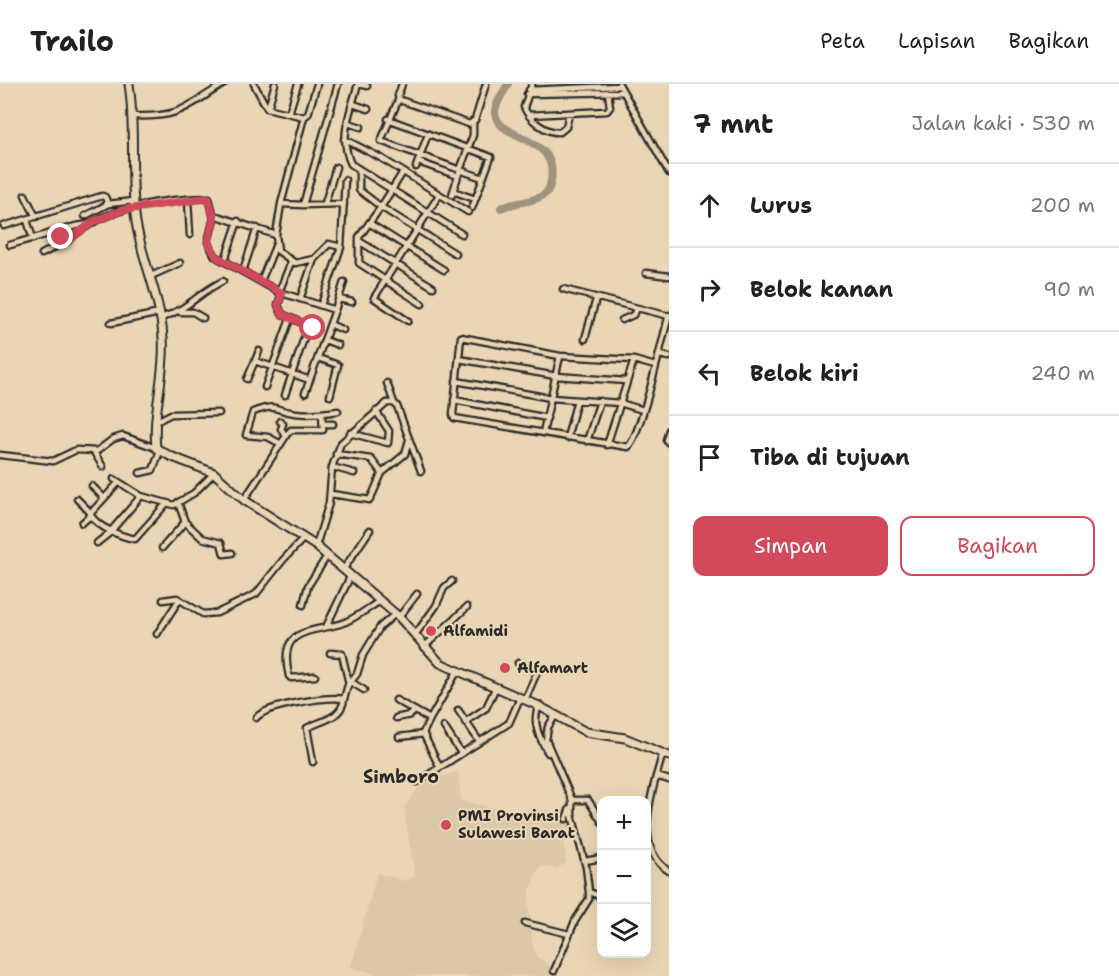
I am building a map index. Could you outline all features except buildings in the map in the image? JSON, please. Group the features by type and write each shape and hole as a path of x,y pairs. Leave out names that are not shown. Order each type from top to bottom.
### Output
{"highway":[{"path":"129,84 134,204 160,316 163,346 158,411 155,421 158,449 214,473 244,500 316,546 397,615 440,663 539,706 586,732 625,738 666,756"}],"street":[{"path":"131,116 168,116 192,105 224,84"},
{"path":"254,84 268,108 304,117"},
{"path":"268,108 275,84"},
{"path":"289,113 297,84"},
{"path":"314,259 291,262 278,251 276,235 281,204 304,117 308,114 317,84"},
{"path":"303,205 338,84"},
{"path":"367,86 358,84 344,140 346,154 351,164 462,234"},
{"path":"402,84 399,98 388,119 381,141 483,178"},
{"path":"475,199 453,193 469,148 473,122 486,84"},
{"path":"569,114 566,127 556,133 534,121 524,107 529,89 594,88 619,85 669,173"},
{"path":"594,88 608,92 623,92"},
{"path":"529,115 607,111 610,107 608,92"},
{"path":"399,98 456,120 473,122"},
{"path":"353,104 368,109"},
{"path":"344,140 403,172 439,195 470,210 491,157 388,119"},
{"path":"348,123 361,127"},
{"path":"428,134 417,164 458,176"},
{"path":"325,204 336,167"},
{"path":"359,169 359,190 381,207 456,254"},
{"path":"403,172 359,241 359,263 422,304"},
{"path":"321,305 341,247 345,180"},
{"path":"25,195 36,217"},
{"path":"408,321 374,298 439,195"},
{"path":"4,226 102,196 108,204"},
{"path":"85,216 108,204 208,198 214,215 208,242 215,256 280,293 335,310"},
{"path":"188,200 190,235"},
{"path":"42,254 68,241 90,224 134,204"},
{"path":"281,204 344,204"},
{"path":"214,215 276,235"},
{"path":"27,220 33,239"},
{"path":"225,260 238,221"},
{"path":"369,223 444,270"},
{"path":"10,245 90,224"},
{"path":"243,271 257,228"},
{"path":"46,234 68,241"},
{"path":"359,241 433,287"},
{"path":"261,281 276,244"},
{"path":"300,299 314,259 328,244 341,247"},
{"path":"291,262 280,293 279,308 290,319 313,328"},
{"path":"151,276 180,263"},
{"path":"646,273 669,276"},
{"path":"180,312 204,291 223,281"},
{"path":"305,393 344,282"},
{"path":"563,289 669,316 655,366 631,445 624,447 608,445 454,418 461,337 560,356 634,360 655,366"},
{"path":"339,299 352,302"},
{"path":"585,339 596,299"},
{"path":"622,320 633,315 637,309"},
{"path":"111,323 180,312 193,312 203,318"},
{"path":"265,387 290,319"},
{"path":"330,324 343,330"},
{"path":"285,395 304,338"},
{"path":"325,340 338,345"},
{"path":"247,379 259,351"},
{"path":"658,355 669,357"},
{"path":"543,433 560,356"},
{"path":"318,358 338,365 330,396"},
{"path":"459,359 556,376 627,381"},
{"path":"608,445 634,360"},
{"path":"255,361 310,380"},
{"path":"456,381 551,398 620,403 642,410"},
{"path":"387,382 421,471"},
{"path":"454,400 547,418"},
{"path":"567,438 577,400"},
{"path":"588,441 600,401"},
{"path":"316,546 331,494 332,466 341,443 376,411 387,403 394,403"},
{"path":"281,444 268,437 246,435 253,412 269,406 279,406 296,413 338,411"},
{"path":"350,433 388,443 389,431 376,411"},
{"path":"155,421 171,414 219,413"},
{"path":"244,500 286,434 291,430 323,430 322,413"},
{"path":"280,421 283,424 280,429 286,434"},
{"path":"323,424 333,424"},
{"path":"669,430 666,440 669,443"},
{"path":"0,455 48,461 79,450 94,452 112,439 123,436 158,449 153,470 140,473"},
{"path":"331,494 370,500 382,473 405,454 409,439"},
{"path":"94,452 103,467"},
{"path":"336,454 371,459 382,473"},
{"path":"332,466 354,473"},
{"path":"82,524 116,481 141,496 166,504 178,502 194,493 214,473"},
{"path":"93,486 104,498"},
{"path":"96,543 111,531 141,496"},
{"path":"77,499 111,531 135,538 166,504"},
{"path":"178,502 185,522 202,538 220,543 224,554 232,553"},
{"path":"162,548 185,522"},
{"path":"343,570 370,531"},
{"path":"163,600 179,600 208,615 233,606 262,589 274,570 304,538"},
{"path":"303,605 308,586 327,556"},
{"path":"327,625 350,577"},
{"path":"415,635 436,606 444,588 452,581"},
{"path":"312,762 307,728 318,726 342,707 363,655 380,627 397,615 417,594"},
{"path":"157,634 179,600"},
{"path":"315,676 291,678 288,670 288,645 298,633 344,622 380,601"},
{"path":"424,647 468,607"},
{"path":"330,653 342,654 350,683 364,690"},
{"path":"417,782 511,721 537,672 518,663"},
{"path":"439,766 423,729 457,672"},
{"path":"465,722 486,708 496,687"},
{"path":"256,718 262,712 289,706 329,698 344,699"},
{"path":"396,700 430,719"},
{"path":"539,706 536,714 537,729 572,800 570,814"},
{"path":"458,710 478,741"},
{"path":"396,718 414,711"},
{"path":"545,745 546,734 555,716"},
{"path":"444,727 461,753"},
{"path":"399,737 424,735"},
{"path":"651,796 656,776 666,756"},
{"path":"656,776 669,780"},
{"path":"554,971 569,934 589,899 590,892 585,861 570,814 569,798 563,778"},
{"path":"572,800 588,800 597,814"},
{"path":"651,844 654,854 669,871"},
{"path":"585,861 597,859"},
{"path":"590,892 597,895"},
{"path":"525,923 569,934"}],"shaded area":[{"path":"458,771 461,800 503,811 550,810 553,820 566,814 572,819 578,839 563,842 567,863 557,868 541,866 535,875 528,899 533,948 537,957 550,965 550,976 382,976 351,967 377,873 406,881 415,877 404,808 420,785"}],"waterway":[{"path":"501,208 542,196 548,190 551,181 551,166 546,155 528,140 499,123 495,114 508,84"}],"place":[{"name":"Alfamidi","path":"431,631"},
{"name":"Alfamart","path":"505,668"},
{"name":"PMI Provinsi Sulawesi Barat","path":"446,825"}],"district":[{"name":"Simboro","path":"401,777"}],"route":[{"path":"61,237 68,241 93,222 123,210 208,198 214,218 208,242 213,254 282,293 278,305 282,314 313,328"}]}
